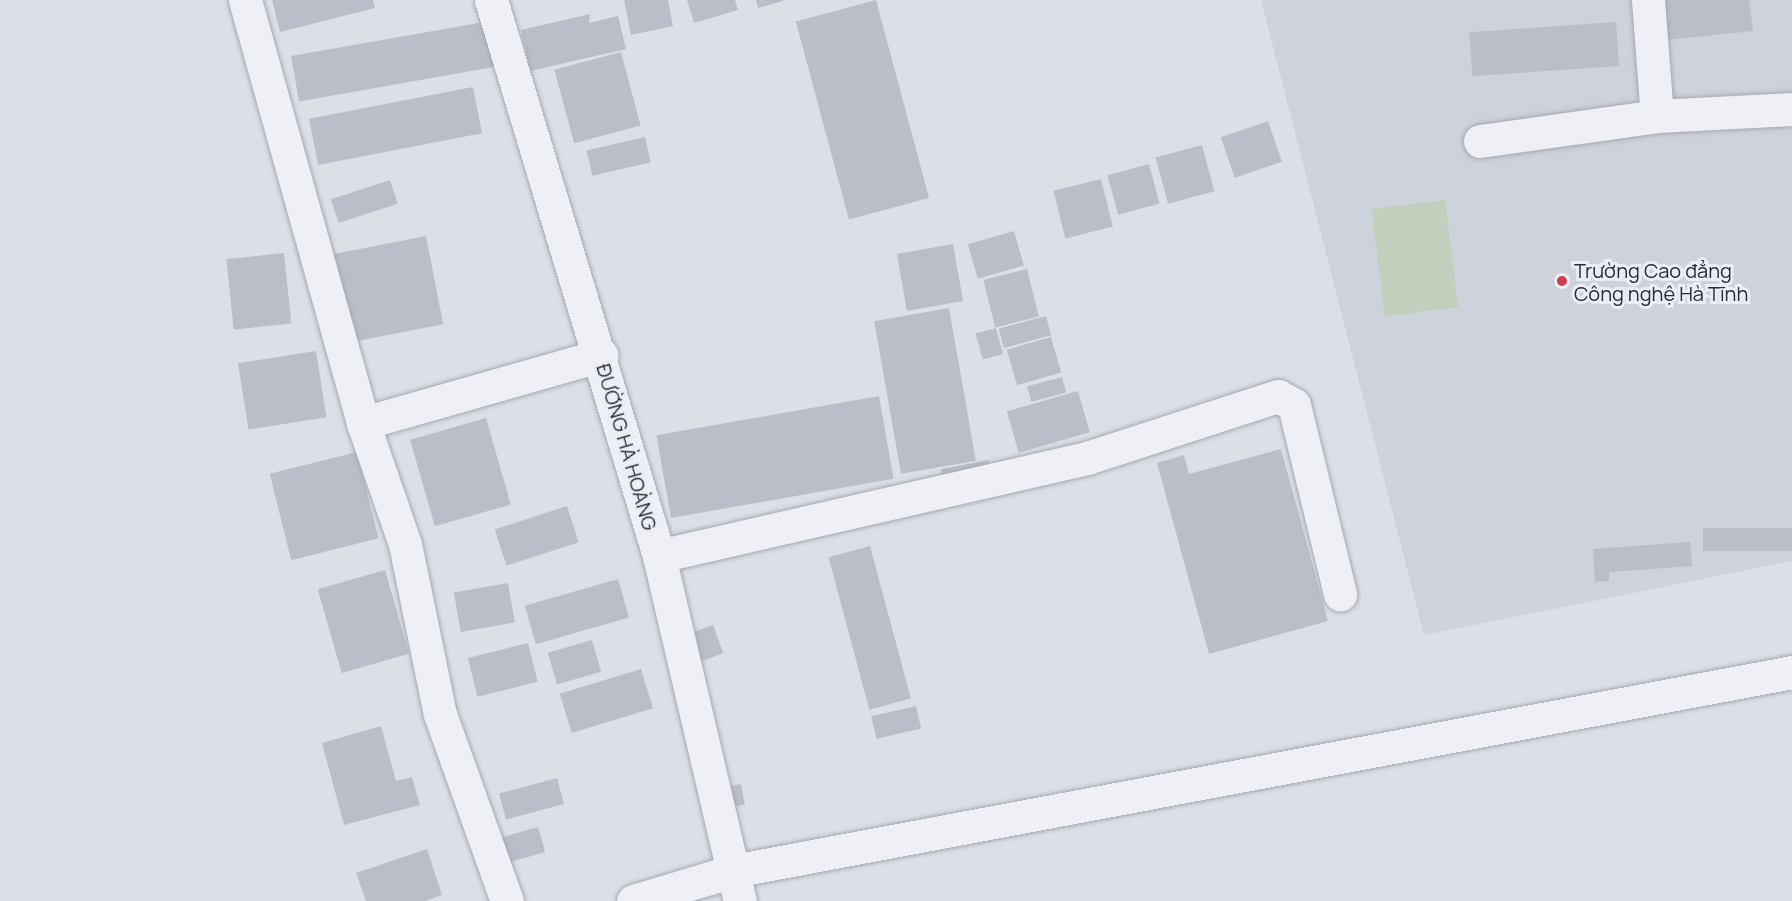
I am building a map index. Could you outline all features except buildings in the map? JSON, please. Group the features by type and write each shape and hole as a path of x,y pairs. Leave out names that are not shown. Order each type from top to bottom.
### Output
{"street":[{"path":"245,0 363,423 405,544 440,714 507,901"},
{"name":"ĐƯỜNG HÀ HOÀNG","path":"491,0 601,356 659,556 736,886"},
{"path":"1648,0 1657,116"},
{"path":"1480,141 1657,116 1792,109"},
{"path":"363,423 601,356"},
{"path":"659,556 1087,458 1278,396 1294,405 1340,594"},
{"path":"633,901 736,886 1792,672"}],"shaded area":[{"name":"Trường Cao đẳng Công nghệ Hà Tĩnh","path":"1261,0 1792,0 1792,561 1424,635"}],"green space":[{"path":"1445,200 1458,307 1385,316 1372,209"}],"place":[{"name":"Trường Cao đẳng Công nghệ Hà Tĩnh","path":"1562,281"}]}
